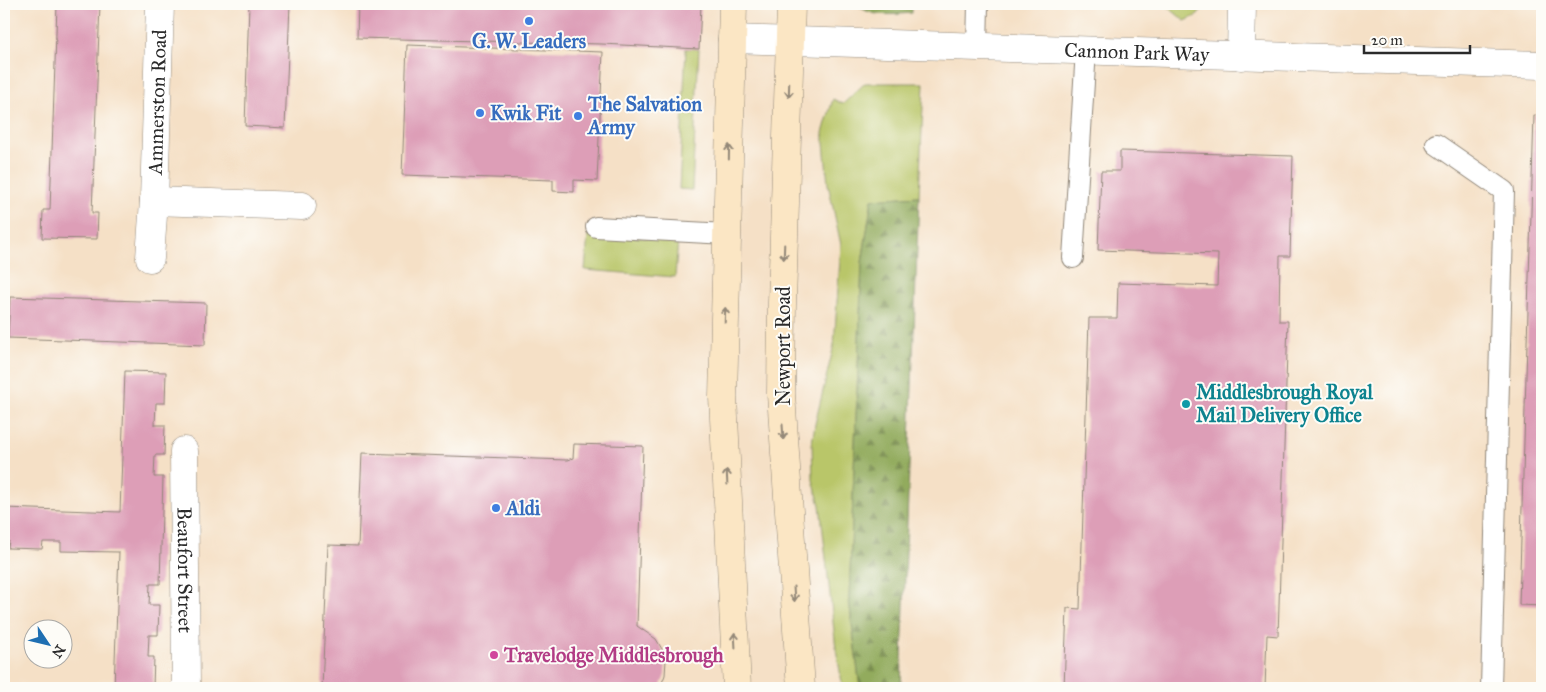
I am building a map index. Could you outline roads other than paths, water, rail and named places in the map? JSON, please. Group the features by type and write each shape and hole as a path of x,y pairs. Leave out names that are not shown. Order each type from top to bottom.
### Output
{"main road":[{"path":"734,4 723,397 737,688"},
{"name":"Newport Road","path":"791,4 781,394 800,688"}],"street":[{"name":"Ammerston Road","path":"150,258 154,201 160,4"},
{"path":"1241,56 1242,4"},
{"name":"Cannon Park Way","path":"732,39 1542,65"},
{"name":"Ammerston Road","path":"154,201 302,206"},
{"name":"Beaufort Street","path":"184,451 186,688"}],"lane":[{"path":"977,47 978,4"},
{"path":"1073,258 1086,50"},
{"path":"1436,144 1504,191 1490,688"},
{"path":"596,227 727,234"}],"place":[{"name":"G. W. Leaders","path":"529,21"},
{"name":"Kwik Fit","path":"480,113"},
{"name":"The Salvation Army","path":"578,116"},
{"name":"Middlesbrough Royal Mail Delivery Office","path":"1186,404"},
{"name":"Aldi","path":"496,508"},
{"name":"Travelodge Middlesbrough","path":"494,655"}]}
